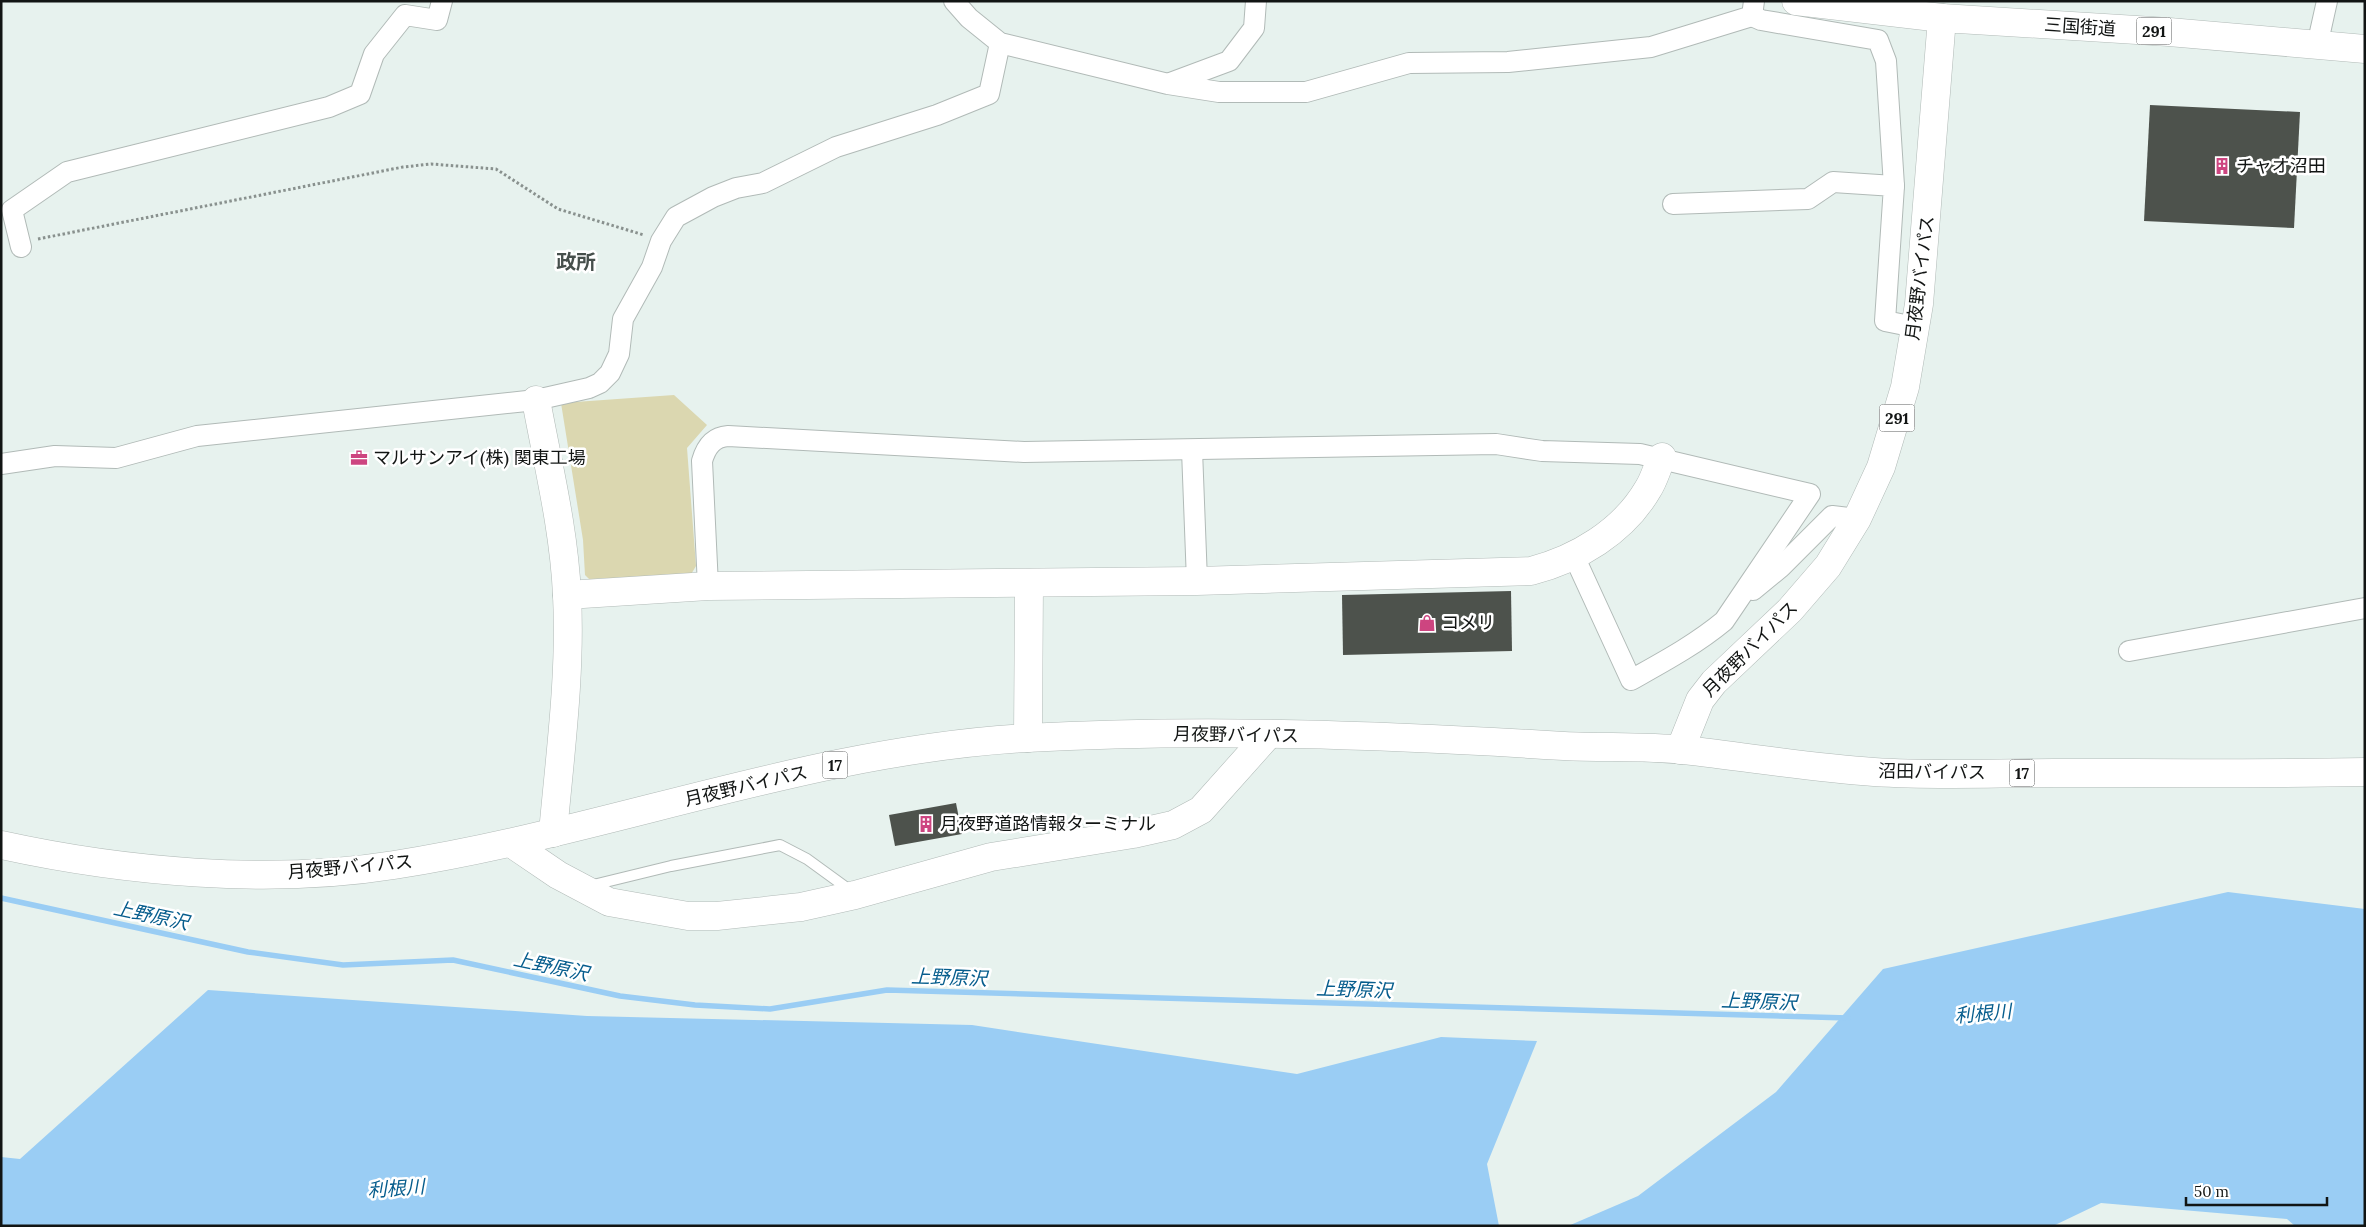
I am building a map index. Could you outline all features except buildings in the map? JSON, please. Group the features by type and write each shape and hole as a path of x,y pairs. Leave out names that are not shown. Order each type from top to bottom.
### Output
{"main road":[{"name":"三国街道","path":"1796,1 1870,5 1942,18 2169,32 2365,49"},
{"name":"月夜野バイパス","path":"1,845 53,856 134,866 259,874 310,873 391,866 511,843 863,759 952,744 1028,738 1124,734 1268,735 1455,739 1680,750 1700,700 1730,664 1790,610 1828,566 1856,519 1881,466 1906,387 1915,327 1925,247 1942,18"},
{"path":"536,400 562,532 567,596 567,670 553,833"},
{"path":"567,596 708,586 1197,582 1499,574 1531,571 1555,565 1574,556 1619,524 1648,489 1662,457"},
{"path":"1028,738 1029,584"},
{"path":"511,843 558,875 609,902 688,916 773,911 856,895 991,857 1133,834 1173,825 1188,819 1201,810 1268,735"},
{"name":"沼田バイパス","path":"1680,750 1799,766 1881,772 2365,772"}],"street":[{"path":"20,247 12,210 67,172 329,106 360,94 374,54 405,14 437,20 442,1"},
{"path":"954,1 969,18 1000,43 1168,84 1219,92 1306,92 1410,63 1508,62 1651,47 1753,8 1761,20 1878,40 1886,61 1894,186 1885,321 1915,327"},
{"path":"1168,84 1229,61 1254,28 1256,1"},
{"path":"2317,46 2327,1"},
{"path":"1,464 55,456 116,458 197,436 536,400 589,388 600,383 610,373 619,354 623,319 652,267 661,241 676,217 713,197 736,188 763,183 836,147 938,115 989,94 1000,43"},
{"path":"1672,204 1808,199 1833,182 1894,186"},
{"path":"708,586 702,461 709,445 721,436 1024,452 1496,444 1542,451 1640,454 1662,457 1810,494 1724,621 1707,635 1631,680 1574,556"},
{"path":"1192,450 1197,582"},
{"path":"1738,602 1781,567 1832,516 1856,519"},
{"path":"2129,650 2365,608"}],"lane":[{"path":"581,888 670,866 780,845 807,859 856,895"}],"path":[{"path":"20,247 43,237 402,167 431,164 496,169 558,209 661,241"}],"shaded area":[{"path":"674,395 707,425 687,448 696,566 690,576 589,579 585,575 583,540 561,403"}],"water":[{"name":"利根川","path":"2228,892 2365,909 2365,1226 2295,1226 2287,1219 2101,1203 2053,1226 1568,1226 1638,1196 1776,1092 1883,969"},
{"name":"利根川","path":"208,990 587,1016 972,1025 1297,1074 1441,1037 1537,1041 1487,1164 1499,1226 1,1226 1,1157 20,1159"}],"waterway":[{"name":"上野原沢","path":"1,898 248,952 343,965 453,960 620,996 695,1005 770,1009 887,990 1848,1018"}],"place":[{"name":"チャオ沼田","path":"2222,166"},
{"name":"マルサンアイ(株) 関東工場","path":"359,458"},
{"name":"コメリ","path":"1427,623"},
{"name":"月夜野道路情報ターミナル","path":"926,824"}],"district":[{"name":"政所","path":"576,262"}]}
